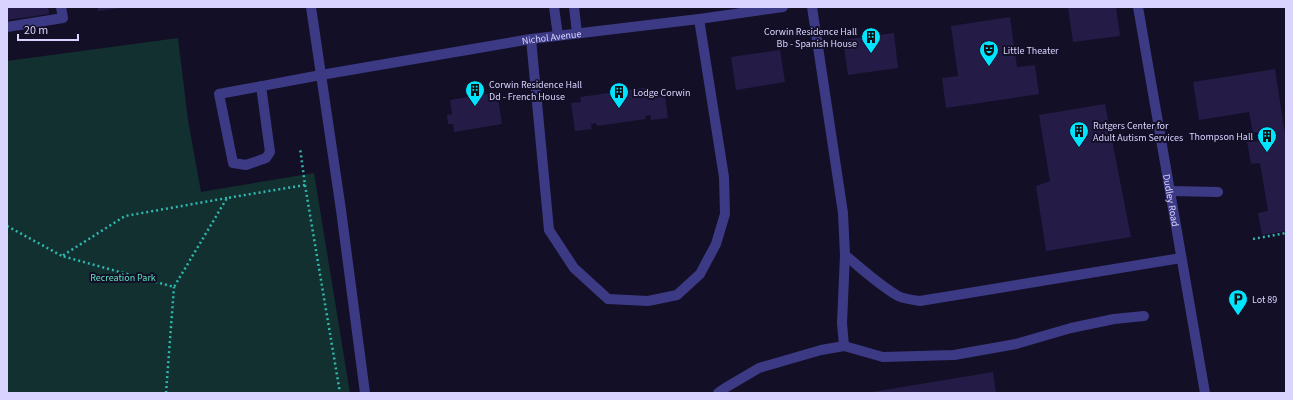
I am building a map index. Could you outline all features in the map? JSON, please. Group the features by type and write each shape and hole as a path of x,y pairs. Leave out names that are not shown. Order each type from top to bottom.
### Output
{"street":[{"path":"7,27 63,18 61,7"},
{"path":"311,7 341,210 365,393"},
{"path":"554,7 558,36"},
{"path":"574,7 577,33"},
{"name":"Nichol Avenue","path":"261,86 270,152 266,158 246,165 233,163 219,94 261,86 321,75 531,39 783,7"},
{"path":"812,7 843,213 845,255 842,323 844,346"},
{"name":"Dudley Road","path":"1138,7 1205,393"},
{"path":"531,39 550,230 574,268 608,299 648,301 677,295 700,274 716,244 725,214 724,177 698,19"},
{"path":"1170,191 1218,192"},
{"path":"845,255 899,296 910,300 920,301 1181,258"},
{"path":"718,393 759,368 821,350 844,346 883,357 954,355 1016,344 1071,328 1114,319 1144,316"}],"path":[{"path":"300,148 340,393"},
{"path":"62,256 125,216 305,185"},
{"path":"166,393 174,287 227,198"},
{"path":"7,226 62,256 174,287"},
{"path":"1253,238 1286,233"}],"green space":[{"name":"Recreation Park","path":"178,38 188,120 201,192 314,173 350,393 7,393 7,61"}],"building":[{"path":"7,7 48,7 49,14 7,20"},
{"path":"98,7 121,7 121,8 98,11"},
{"path":"1116,7 1120,36 1073,42 1068,8"},
{"name":"Little Theater","path":"1010,17 1017,67 1035,65 1039,94 946,108 942,78 958,76 951,26"},
{"name":"Corwin Residence Hall Bb - Spanish House","path":"894,33 898,68 848,75 843,40"},
{"path":"780,50 785,82 736,90 731,57"},
{"name":"Thompson Hall","path":"1275,69 1285,134 1286,133 1286,231 1262,235 1258,213 1268,211 1260,163 1251,164 1247,142 1260,141 1259,132 1253,133 1249,112 1199,120 1193,82"},
{"name":"Lodge Corwin","path":"650,87 650,91 664,89 668,118 651,120 650,115 645,116 646,119 597,126 596,123 591,124 592,129 575,131 571,103 581,102 580,97"},
{"name":"Corwin Residence Hall Dd - French House","path":"497,92 502,124 454,132 453,124 448,124 447,115 452,114 450,100"},
{"name":"Rutgers Center for Adult Autism Services","path":"1105,104 1131,237 1046,251 1036,186 1050,181 1039,115"},
{"path":"993,372 996,393 872,393 872,392"}],"place":[{"name":"Corwin Residence Hall Bb - Spanish House","path":"871,54"},
{"name":"Little Theater","path":"989,67"},
{"name":"Corwin Residence Hall Dd - French House","path":"475,107"},
{"name":"Lodge Corwin","path":"619,109"},
{"name":"Rutgers Center for Adult Autism Services","path":"1079,148"},
{"name":"Thompson Hall","path":"1267,153"},
{"name":"Lot 89","path":"1238,316"}]}
